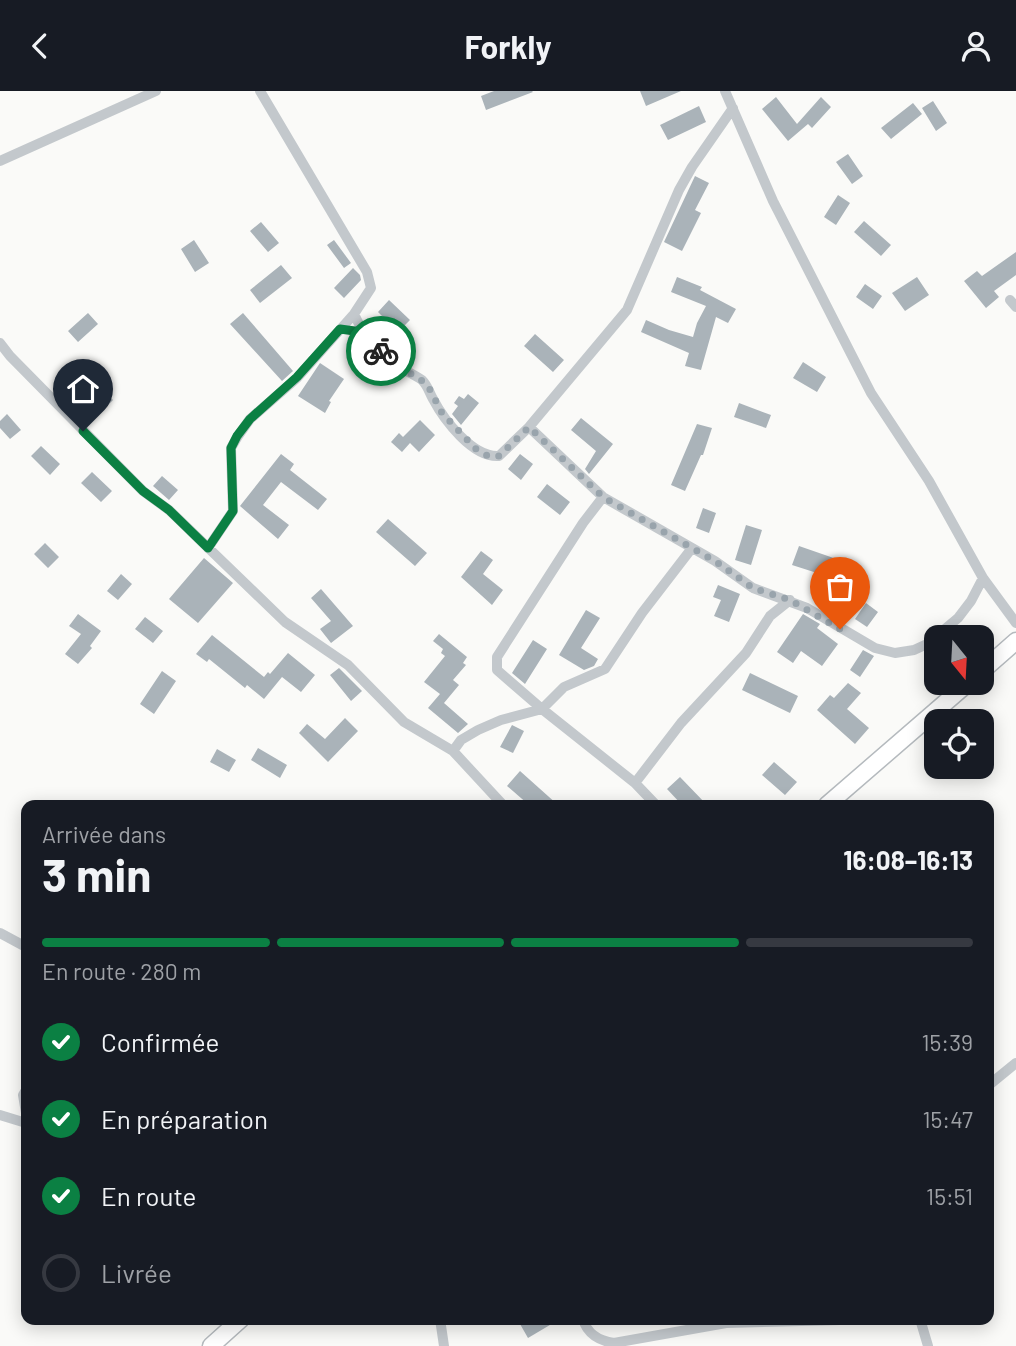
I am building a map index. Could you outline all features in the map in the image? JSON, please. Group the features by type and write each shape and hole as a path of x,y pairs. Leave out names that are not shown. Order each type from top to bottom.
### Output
{"main road":[{"path":"994,660 1016,641"},
{"path":"833,800 954,695"},
{"path":"211,1346 234,1325"}],"street":[{"path":"0,161 156,91"},
{"path":"208,548 233,511 231,448 237,436 250,419 297,377 354,314 371,288 367,272 260,91"},
{"path":"725,91 773,201 871,393 929,481 983,578 1016,623"},
{"path":"354,314 362,332 396,365 428,386 442,413 477,450 490,457 499,456 529,427 627,310 679,190 733,108"},
{"path":"340,329 362,332"},
{"path":"0,342 10,356 143,491 169,510 285,622 348,665 404,722 453,751 497,800"},
{"path":"529,427 603,497 715,561 753,588 790,600 875,648 895,653 914,650 941,633 958,618 971,601 983,578"},
{"path":"603,497 583,523 497,657 497,670 635,783 651,800"},
{"path":"453,751 461,740 478,730 500,720 542,709 564,687 605,669 642,613 692,548"},
{"path":"635,783 681,723 746,653 770,615 790,600"},
{"path":"0,933 21,944"},
{"path":"994,1081 1016,1063"},
{"path":"0,1115 21,1121"},
{"path":"441,1325 444,1346"},
{"path":"585,1325 593,1335 614,1343 715,1325"},
{"path":"922,1325 928,1346"}],"building":[{"path":"494,91 533,92 486,110 481,96"},
{"path":"640,91 681,91 646,106"},
{"path":"776,97 797,124 821,97 831,107 812,128 808,124 788,141 762,109"},
{"path":"933,101 947,123 936,131 922,108"},
{"path":"913,103 922,114 891,139 881,128"},
{"path":"699,106 706,122 668,140 660,125"},
{"path":"848,154 863,176 852,184 836,162"},
{"path":"695,176 709,183 695,210 701,213 682,251 664,242"},
{"path":"838,195 850,203 836,225 824,217"},
{"path":"864,221 891,245 881,256 854,232"},
{"path":"261,222 279,243 268,252 250,231"},
{"path":"194,240 209,263 195,272 181,249"},
{"path":"334,240 351,263 344,268 327,245"},
{"path":"1016,252 1016,275 994,291 999,297 986,308 964,281 977,271 982,276"},
{"path":"281,265 292,278 260,303 250,290"},
{"path":"353,268 361,280 344,298 334,288"},
{"path":"677,277 702,287 700,290 736,309 728,323 716,317 701,370 685,366 689,353 641,332 646,320 693,337 706,306 671,292"},
{"path":"917,277 929,295 905,311 892,293"},
{"path":"865,284 882,296 873,309 856,297"},
{"path":"389,300 410,320 398,332 378,312"},
{"path":"88,313 98,324 78,342 68,331"},
{"path":"243,313 293,371 282,381 230,324"},
{"path":"535,334 564,360 553,372 524,346"},
{"path":"803,362 826,377 817,392 793,378"},
{"path":"75,363 113,400 104,409 66,373"},
{"path":"320,363 344,379 329,401 331,402 325,413 298,396"},
{"path":"468,394 479,403 461,425 452,414 458,406 454,403 459,396 464,399"},
{"path":"739,403 771,415 766,428 734,417"},
{"path":"7,414 21,430 10,439 0,428 0,421"},
{"path":"581,418 613,444 589,474 585,469 596,451 571,430"},
{"path":"420,420 435,435 419,452 410,443 402,452 391,442 399,433 403,437"},
{"path":"697,424 712,428 703,455 685,491 671,485"},
{"path":"41,446 60,464 50,475 31,456"},
{"path":"281,454 294,464 290,470 327,499 318,510 281,482 263,505 289,525 278,539 240,506"},
{"path":"520,454 533,464 521,480 508,469"},
{"path":"92,472 112,491 101,502 81,483"},
{"path":"162,476 178,490 169,500 153,486"},
{"path":"547,484 570,502 560,515 537,497"},
{"path":"703,508 716,513 709,533 696,528"},
{"path":"388,519 427,553 415,566 376,532"},
{"path":"746,525 762,530 751,565 735,560"},
{"path":"45,543 59,557 48,568 34,554"},
{"path":"799,546 848,563 842,581 792,565"},
{"path":"481,551 493,560 483,574 503,590 492,605 461,577"},
{"path":"204,558 233,583 198,623 169,599"},
{"path":"121,574 132,584 118,600 107,591"},
{"path":"718,585 740,594 729,622 714,616 721,600 713,597"},
{"path":"321,589 353,626 331,643 320,629 331,621 311,598"},
{"path":"866,603 878,612 867,627 855,619"},
{"path":"586,610 600,618 581,648 598,659 594,666 584,670 559,655"},
{"path":"78,614 101,631 90,646 92,648 78,664 65,654 81,634 69,626"},
{"path":"803,614 820,624 817,628 838,644 822,666 801,651 793,663 777,652"},
{"path":"145,617 163,631 153,643 135,629"},
{"path":"439,634 467,657 463,663 466,665 453,680 459,685 444,703 468,724 458,733 428,708 440,694 424,682 445,656 441,653 443,649 433,641"},
{"path":"212,635 264,677 268,672 270,674 288,653 315,675 301,692 282,677 264,699 247,685 245,688 209,659 207,662 196,654"},
{"path":"533,640 547,649 525,684 512,673"},
{"path":"863,650 874,656 860,677 850,670"},
{"path":"339,668 362,691 351,701 330,675"},
{"path":"162,671 176,681 154,714 140,704"},
{"path":"750,673 798,696 790,713 742,690"},
{"path":"848,683 861,693 847,709 869,728 855,744 817,710 830,695 834,698"},
{"path":"345,718 358,731 328,762 299,733 307,724 325,739"},
{"path":"512,725 524,731 513,753 500,747"},
{"path":"258,748 287,765 280,778 251,760"},
{"path":"217,749 236,760 229,772 210,762"},
{"path":"774,762 797,782 785,795 762,775"},
{"path":"520,771 552,800 523,800 507,786"},
{"path":"680,777 702,800 677,800 667,789"},
{"path":"521,1325 550,1325 528,1338"}],"way so far":[{"path":"381,351 396,365 428,386 442,413 477,450 490,457 499,456 529,427 603,497 715,561 753,588 807,608 840,629"}],"route":[{"path":"83,431 143,491 169,510 208,548 233,511 231,448 250,419 297,377 340,329 362,332 381,351"}]}
